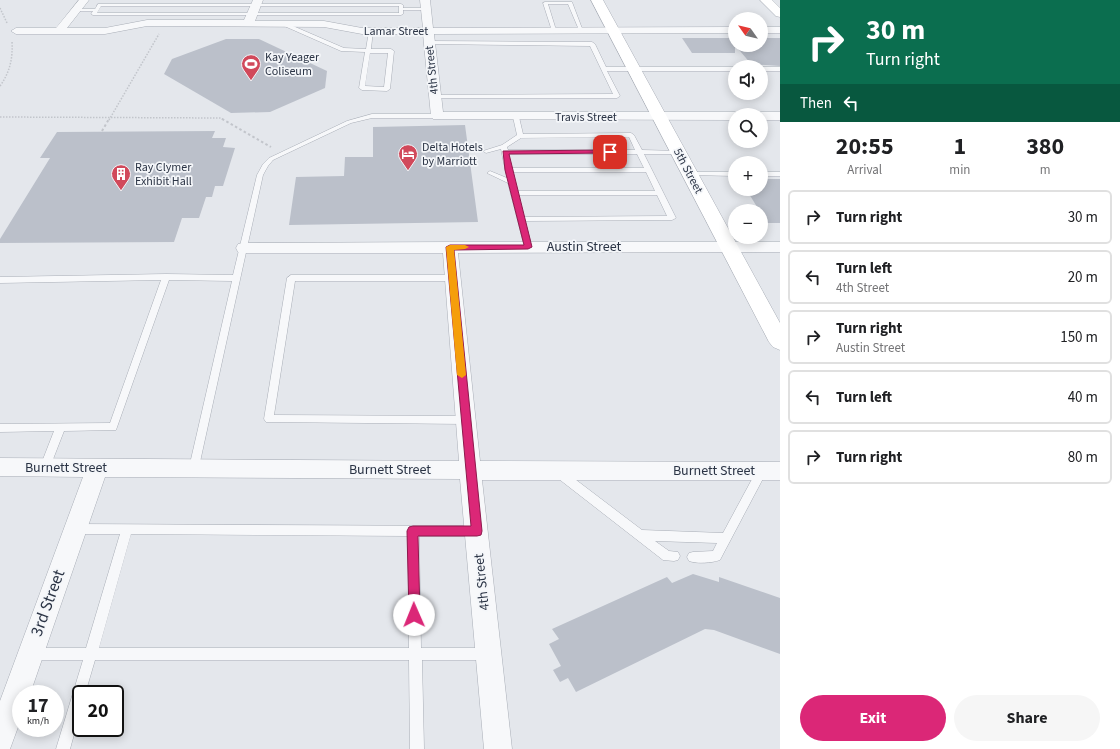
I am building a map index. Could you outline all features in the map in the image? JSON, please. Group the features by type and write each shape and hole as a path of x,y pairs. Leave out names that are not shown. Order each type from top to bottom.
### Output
{"main road":[{"name":"5th Street","path":"596,0 660,116 779,340"},
{"path":"766,0 780,14"}],"street":[{"path":"58,31 84,0"},
{"path":"250,19 257,2"},
{"name":"4th Street","path":"425,5 437,116"},
{"name":"Lamar Street","path":"12,32 105,31 140,24 250,19 284,24 324,24 355,31 728,30"},
{"path":"768,30 780,30"},
{"name":"Travis Street","path":"437,116 728,116"},
{"path":"768,116 780,116"},
{"name":"4th Street","path":"450,247 470,471 498,749"},
{"name":"Austin Street","path":"244,248 780,247"},
{"name":"Burnett Street","path":"0,467 470,471 771,471"},
{"name":"3rd Street","path":"0,739 96,468"}],"lane":[{"path":"257,2 401,5 401,9 401,14 250,19 93,14 100,5 257,2"},
{"path":"554,30 545,3 570,3 581,30"},
{"path":"401,9 425,5"},
{"path":"76,10 96,10"},
{"path":"284,24 343,50 368,51 391,51 387,89 362,88 368,51 371,31"},
{"path":"429,43 592,44 617,96 435,96"},
{"path":"604,69 728,69"},
{"path":"768,69 780,69"},
{"path":"194,468 260,175 265,165 282,154 349,122 361,118 386,116 437,116"},
{"path":"516,117 520,136"},
{"path":"504,149 520,136 631,135 672,218 521,219"},
{"path":"486,151 504,149 678,152"},
{"path":"504,149 528,247"},
{"path":"508,170 648,170"},
{"path":"490,173 511,182"},
{"path":"690,174 728,174"},
{"path":"768,174 780,174"},
{"path":"514,193 660,193"},
{"path":"0,280 166,277 238,278"},
{"path":"0,428 60,429 113,427 166,277"},
{"path":"453,278 291,278 269,419 466,420"},
{"path":"45,468 60,429"},
{"path":"557,471 667,556 674,556"},
{"path":"694,557 716,556 725,538 771,471"},
{"path":"75,528 477,531"},
{"path":"63,749 127,529"},
{"path":"413,531 417,749"},
{"path":"640,535 725,538"},
{"path":"30,654 489,654"}],"path":[{"path":"0,8 12,32 13,52 11,66 0,86"},
{"path":"102,131 165,24"},
{"path":"0,117 221,118 282,154"}],"building":[{"path":"682,38 728,38 728,52 735,52 735,53 692,53"},
{"path":"768,38 780,38 780,66 768,65 768,60 748,60 741,52 768,52"},
{"name":"Kay Yeager Coliseum","path":"226,39 259,39 327,71 325,88 270,112 231,113 164,74 172,59"},
{"name":"Delta Hotels by Marriott","path":"465,125 478,222 289,225 296,177 344,176 345,157 373,157 373,127"},
{"name":"Ray Clymer Exhibit Hall","path":"215,131 212,138 226,138 223,147 235,148 223,186 215,186 212,197 206,197 199,218 182,218 174,242 0,243 0,239 50,158 40,158 57,132"},
{"path":"768,179 780,179 780,223 768,223 768,204 755,204 750,196 768,196"},
{"path":"693,574 719,582 719,577 780,598 780,654 714,630 705,629 576,692 568,678 560,682 553,670 561,666 549,644 559,639 552,629 667,577 672,583"}],"slow traffic":[{"path":"462,375 450,247 465,247"}],"place":[{"name":"Kay Yeager Coliseum","path":"251,81"},
{"name":"Delta Hotels by Marriott","path":"408,171"},
{"name":"Ray Clymer Exhibit Hall","path":"121,191"}],"route":[{"path":"414,615 413,531 477,531 470,471 450,247 528,247 508,170 505,152 610,152"}]}
